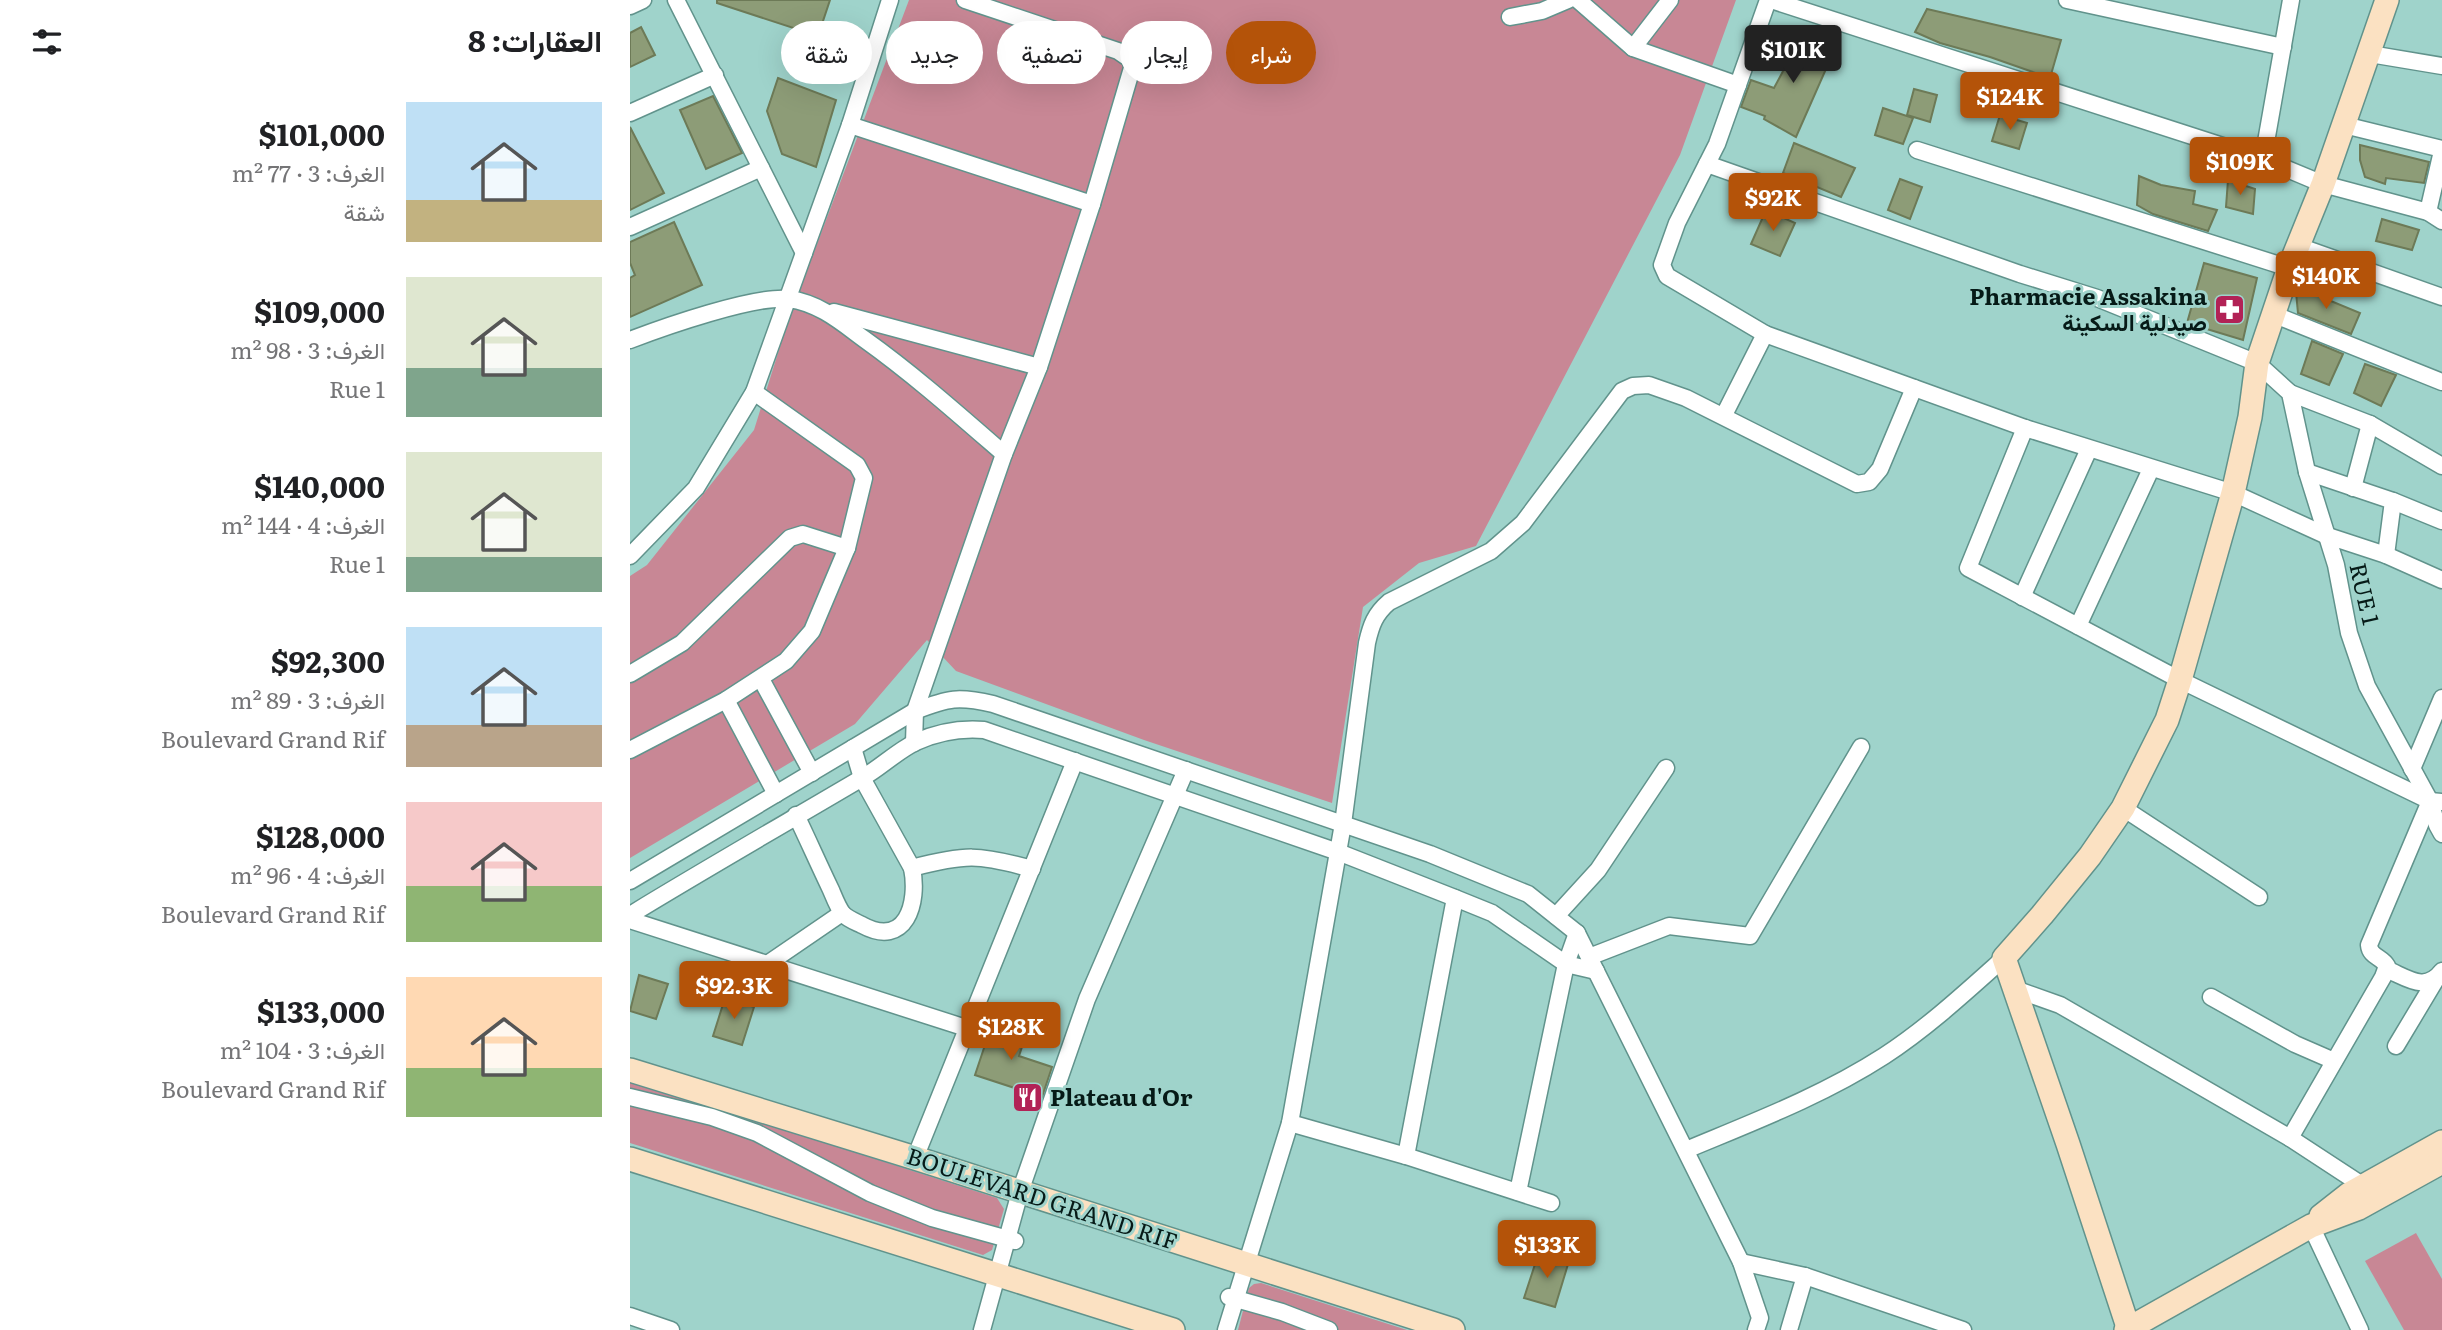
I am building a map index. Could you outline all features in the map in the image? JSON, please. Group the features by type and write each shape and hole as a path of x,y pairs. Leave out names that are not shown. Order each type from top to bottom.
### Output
{"street":[{"path":"630,6 643,0"},
{"path":"676,0 804,253"},
{"path":"630,556 696,488 754,393 850,125 890,0"},
{"path":"914,743 915,711 1003,454 1039,367 1092,204 1132,68 1131,61 1118,51 965,0"},
{"path":"1510,17 1542,11 1568,0"},
{"path":"1578,0 1633,48 1738,85"},
{"path":"1633,48 1670,0"},
{"path":"2344,125 2442,150 2435,216 2323,184 2263,159 1769,0 1717,144 1677,223 1664,258 1663,271 1667,276 1765,334 2025,428 2233,493 2325,535 2386,555 2442,580"},
{"path":"2067,0 2125,6 2283,47"},
{"path":"2263,159 2291,0"},
{"path":"1686,1150 1808,1098 1884,1056 1951,1006 2004,958 2042,915 2082,866 2123,808 2167,720 2233,493 2250,417 2258,363 2288,268 2323,184 2387,0"},
{"path":"2370,54 2442,66"},
{"path":"630,113 715,75"},
{"path":"850,125 1092,204"},
{"path":"1917,150 2288,268"},
{"path":"1707,164 2020,274 2097,298 2258,363 2290,393 2370,424 2442,466"},
{"path":"630,227 761,168"},
{"path":"2298,246 2442,297"},
{"path":"630,340 736,307 789,299 1039,367"},
{"path":"821,308 902,366 1003,454"},
{"path":"2275,315 2442,382"},
{"path":"1724,415 1765,334"},
{"path":"1226,1330 1231,1297 1247,1266 1290,1123 1343,824 1367,643 1371,623 1378,612 1390,602 1491,551 1523,523 1622,391 1633,386 1649,385 1686,398 1857,484 1869,482 1880,469 1914,388"},
{"path":"630,750 726,700 786,661 812,631 847,548 864,478 862,471 857,464 754,393"},
{"name":"RUE 1","path":"2290,393 2307,472 2336,565 2349,633 2367,686 2413,769 2436,801 2437,825 2442,834"},
{"path":"2353,488 2370,424"},
{"path":"2025,428 1968,568 2180,680 2436,801 2442,813"},
{"path":"2022,597 2089,449"},
{"path":"2078,626 2151,469"},
{"path":"2307,472 2442,521"},
{"path":"2386,555 2393,501"},
{"path":"630,674 682,643 790,538 803,534 847,548"},
{"path":"761,679 812,773"},
{"path":"630,881 915,711 947,699 969,698 1343,824 1494,879 1528,894 1577,933 1741,1262 1760,1318 1756,1330"},
{"path":"2413,769 2442,698"},
{"path":"726,700 776,794"},
{"path":"630,917 796,815 862,778 914,743 965,728 984,730 1338,852 1492,913 1566,964 1592,964 1669,926 1750,936 1861,747"},
{"path":"796,815 842,913 880,933 892,933 901,926 913,899 915,882 912,868 862,778 853,748"},
{"path":"915,1158 1075,761"},
{"path":"1556,916 1598,870 1666,768"},
{"path":"982,1330 997,1273 1011,1240 1020,1192 1087,999 1186,770"},
{"path":"2290,1138 2386,969 2386,963 2369,950 2369,945 2436,801"},
{"path":"2123,808 2259,897"},
{"path":"912,868 970,856 994,858 1032,869"},
{"path":"1406,1156 1455,898"},
{"path":"766,965 842,913"},
{"path":"630,917 766,965 966,1028"},
{"path":"1518,1192 1566,964 1577,933"},
{"path":"2004,958 2128,1329 2311,1226 2344,1215 2372,1191 2442,1142"},
{"path":"2386,969 2424,984 2438,976"},
{"path":"2396,1046 2438,976"},
{"path":"2015,989 2060,1005 2290,1138 2372,1191"},
{"path":"2211,997 2295,1044 2334,1061"},
{"name":"BOULEVARD GRAND RIF","path":"630,1070 1453,1330"},
{"path":"630,1097 712,1117 757,1133 870,1193 932,1218 1011,1240"},
{"path":"1290,1123 1406,1156 1551,1203"},
{"path":"630,1159 1173,1330"},
{"path":"2372,1191 2442,1161"},
{"path":"2311,1226 2360,1330"},
{"path":"1741,1262 1805,1276 1963,1330"},
{"path":"1789,1330 1805,1276"},
{"path":"1231,1297 1329,1330"},
{"path":"642,1323 671,1330"}],"shaded area":[{"path":"909,0 1736,0 1680,155 1476,546 1419,563 1363,607 1332,803 1144,740 956,671 927,640 855,724 630,858 630,576 647,565 754,430 788,321 886,61 886,84 983,84 983,21 901,21"},
{"path":"630,1080 997,1198 1004,1209 992,1250 983,1255 630,1143"},
{"path":"2416,1233 2442,1279 2442,1330 2404,1330 2365,1261"},
{"path":"1261,1283 1407,1330 1238,1330 1249,1288"}],"building":[{"path":"717,0 830,0 823,21 781,21 781,24 717,3"},
{"path":"1927,9 2061,40 2050,78 1940,43 1915,32"},
{"path":"641,27 655,55 630,67 630,33"},
{"path":"1805,30 1837,44 1796,137 1764,119 1765,116 1741,107 1751,80 1774,88"},
{"path":"778,78 781,79 781,84 794,84 836,100 816,167 782,154 767,111"},
{"path":"1914,89 1937,95 1930,122 1907,115"},
{"path":"713,96 742,153 706,169 680,110"},
{"path":"1883,108 1913,118 1903,144 1875,135"},
{"path":"2000,115 2027,123 2019,149 1992,141"},
{"path":"630,127 664,193 630,210"},
{"path":"1794,143 1855,168 1841,197 1783,173"},
{"path":"2360,145 2429,162 2424,183 2386,178 2385,184 2365,177 2360,160"},
{"path":"2139,176 2161,185 2195,191 2193,204 2217,210 2208,231 2153,214 2137,205"},
{"path":"1900,179 1922,187 1910,219 1888,210"},
{"path":"2228,180 2255,189 2253,214 2226,207"},
{"path":"1766,210 1795,223 1780,256 1751,244"},
{"path":"2382,219 2419,230 2412,250 2376,241"},
{"path":"674,222 702,285 630,317 630,278 635,275 630,263 630,242"},
{"path":"2204,263 2257,278 2243,340 2187,323"},
{"path":"2297,287 2360,313 2351,334 2298,313"},
{"path":"2312,341 2343,354 2329,385 2301,374"},
{"path":"2365,364 2396,375 2381,406 2354,393"},
{"path":"639,975 668,984 656,1019 630,1011"},
{"path":"725,998 754,1007 742,1045 713,1036"},
{"path":"993,1021 1027,1032 1019,1056 1052,1067 1042,1097 975,1075"},
{"path":"1539,1252 1569,1261 1555,1307 1524,1298"}],"place":[{"name":"Pharmacie Assakina صيدلية السكينة","path":"2230,310"},
{"name":"Plateau d'Or","path":"1027,1098"}]}
